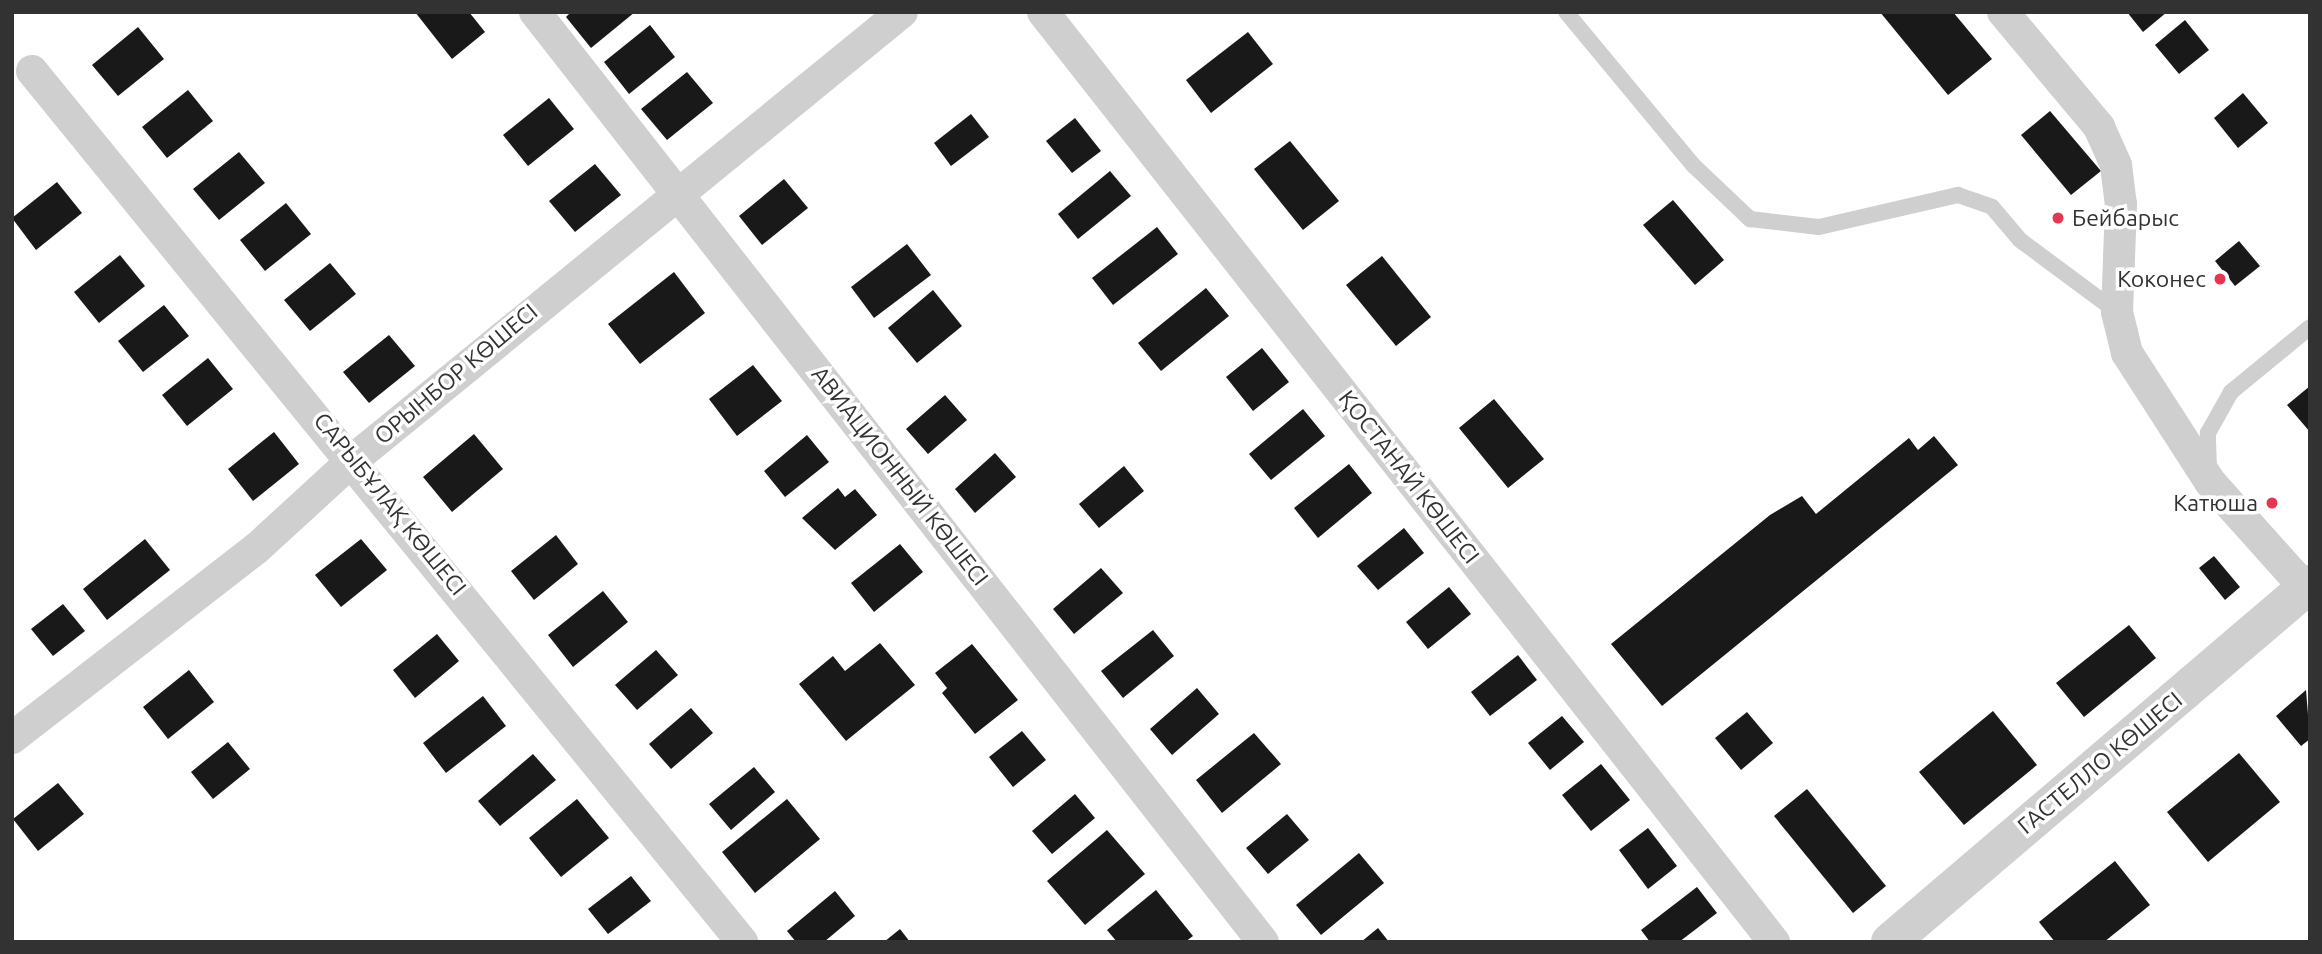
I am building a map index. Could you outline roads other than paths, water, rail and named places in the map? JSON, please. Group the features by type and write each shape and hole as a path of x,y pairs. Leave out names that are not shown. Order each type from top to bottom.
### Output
{"street":[{"name":"АВИАЦИОННЫЙ КӨШЕСІ","path":"535,12 678,191 1264,942"},
{"name":"ОРЫНБОР КӨШЕСІ","path":"12,738 257,548 354,459 678,191 902,12"},
{"name":"ҚОСТАНАЙ КӨШЕСІ","path":"1043,12 1774,942"},
{"path":"2004,12 2099,127 2116,165 2121,204 2118,312 2127,353 2210,482 2307,586"},
{"name":"САРЫБҰЛАҚ КӨШЕСІ","path":"32,71 354,459 742,942"},
{"name":"ГАСТЕЛЛО КӨШЕСІ","path":"1890,942 2307,586"}],"lane":[{"path":"1566,12 1693,165 1749,219 1819,227 1958,195 1992,207 2020,240 2118,312"},
{"path":"2210,482 2208,433 2231,392 2310,327"}],"place":[{"name":"Бейбарыс","path":"2058,218"},
{"name":"Коконес","path":"2220,279"},
{"name":"Катюша","path":"2272,503"}]}
